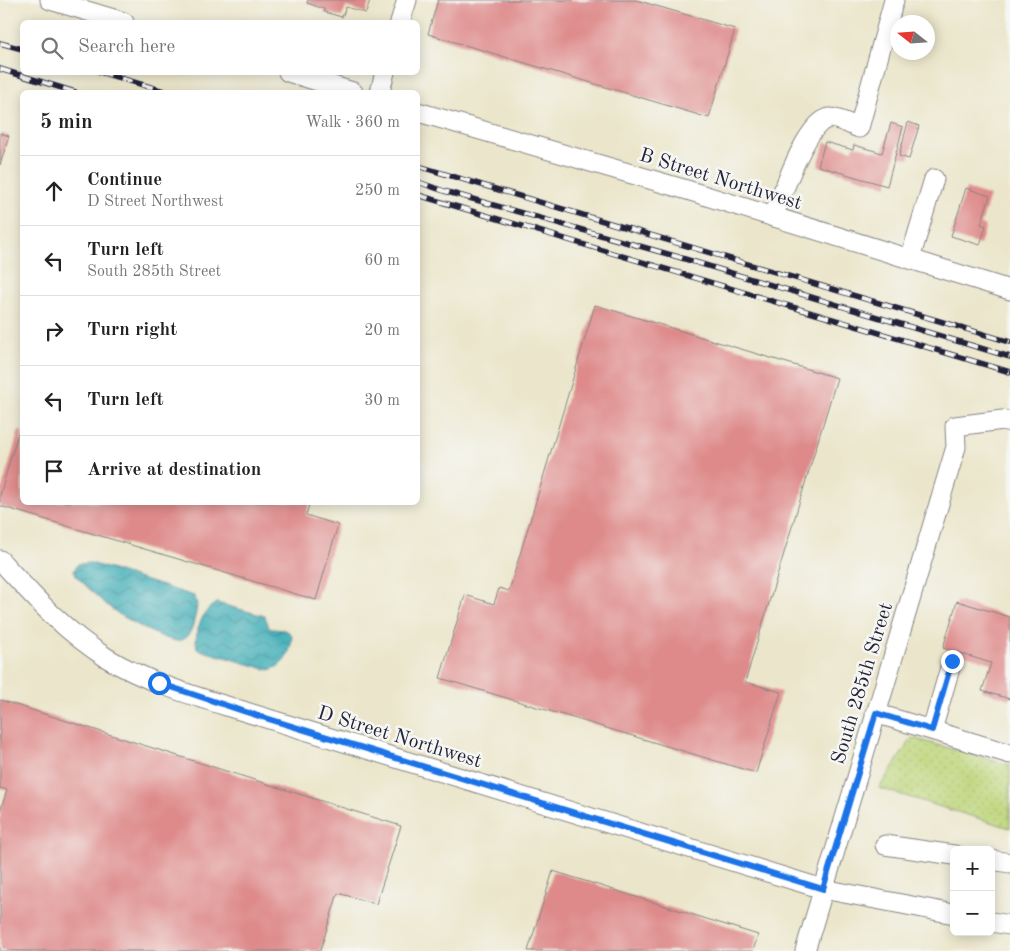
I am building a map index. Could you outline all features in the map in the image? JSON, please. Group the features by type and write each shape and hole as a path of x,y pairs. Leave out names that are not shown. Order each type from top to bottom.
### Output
{"street":[{"path":"50,0 117,20"},
{"path":"401,20 407,0"},
{"path":"773,217 801,147 820,121 831,118 859,128 894,0"},
{"path":"298,75 346,90"},
{"path":"381,90 385,75"},
{"name":"B Street Northwest","path":"420,113 773,217 1010,290"},
{"path":"910,259 934,179"},
{"name":"South 285th Street","path":"805,951 956,447 954,426 1003,420 1010,422"},
{"name":"D Street Northwest","path":"0,560 45,609 87,644 122,666 159,683 238,710 823,889 950,913"},
{"path":"932,730 952,661"},
{"path":"876,713 1010,754"},
{"path":"885,845 950,853"},
{"path":"995,861 1010,863"},
{"path":"995,923 1010,925"}],"green space":[{"path":"912,738 1010,765 1010,828 879,788"}],"water":[{"path":"91,563 194,596 197,610 189,633 178,641 165,638 146,630 116,612 76,576 74,570 78,564"},
{"path":"217,603 265,616 269,628 284,630 292,635 289,652 280,665 269,670 197,648 196,636 200,622 207,610"}],"building":[{"path":"308,0 370,0 366,13 346,7 342,17 324,12 324,9 307,3"},
{"path":"438,0 636,0 735,29 709,118 428,34"},
{"path":"908,122 919,126 909,159 899,156"},
{"path":"891,123 903,127 887,186 818,166 825,142 853,150 854,145 882,153"},
{"path":"0,133 9,136 0,165"},
{"path":"966,188 990,196 981,224 986,226 980,245 951,236"},
{"path":"595,305 837,378 745,682 781,692 756,773 440,678 465,595 494,604 499,588 509,591"},
{"path":"19,430 20,505 309,505 306,515 338,525 316,600 0,506 0,495"},
{"path":"957,601 1010,617 1010,699 982,691 991,663 943,648"},
{"path":"0,700 401,826 376,904 338,893 320,951 0,951 0,812 7,790 0,788"},
{"path":"553,871 758,935 753,951 528,951"}],"railway":[{"path":"0,43 20,48"},
{"path":"0,69 68,90"},
{"path":"110,75 160,90"},
{"path":"420,167 1010,342"},
{"path":"420,183 675,256 1010,357"},
{"path":"420,196 1010,372"}],"route":[{"path":"159,683 246,712 823,889 876,713 932,730 952,661"}]}
